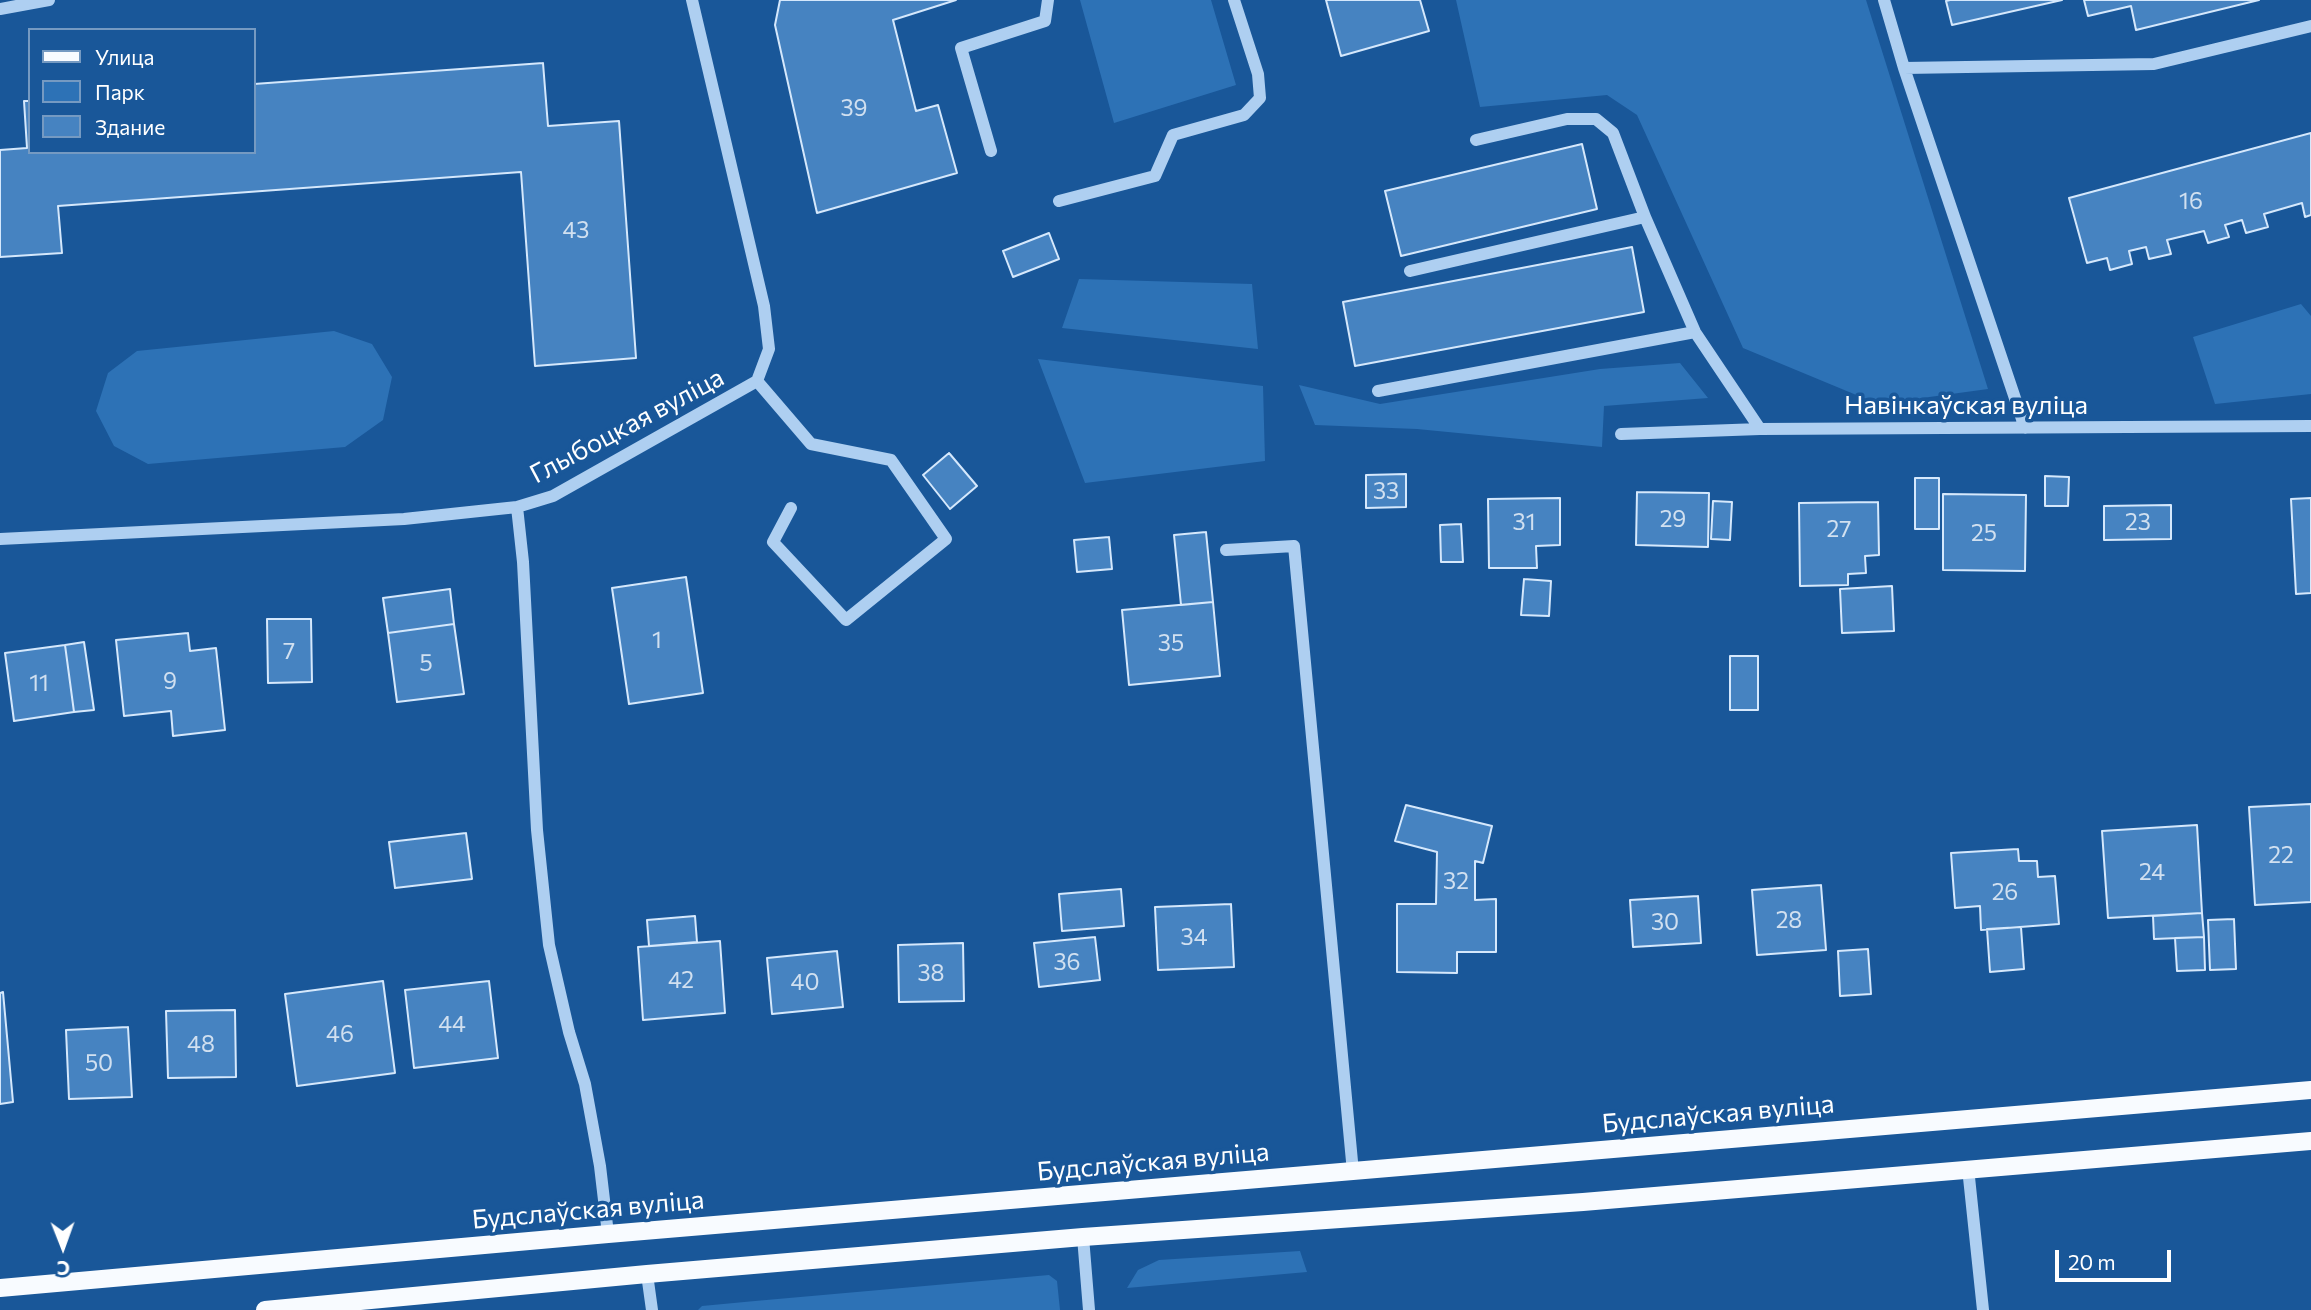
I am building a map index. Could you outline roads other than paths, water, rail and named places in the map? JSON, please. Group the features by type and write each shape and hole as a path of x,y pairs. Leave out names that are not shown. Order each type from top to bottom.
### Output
{"main road":[{"name":"Будслаўская вуліца","path":"0,1288 2311,1090"},
{"path":"265,1310 390,1304 647,1274 1083,1237 1583,1202 2311,1141"}],"street":[{"path":"5,5 49,0"},
{"name":"Глыбоцкая вуліца","path":"0,539 404,519 517,507 553,496 757,381 769,349 765,306 692,0"},
{"path":"992,151 961,48 1045,21 1048,0"},
{"path":"1059,201 1155,176 1173,135 1244,115 1260,98 1258,74 1234,0"},
{"path":"1887,1 1904,68 2025,428"},
{"path":"1904,68 2154,64 2311,26"},
{"path":"1476,140 1567,119 1596,119 1613,132 1645,217 1695,332 1760,429"},
{"path":"1410,271 1645,217"},
{"path":"1378,391 1695,332"},
{"path":"757,381 811,444 891,460 946,540 846,620 773,542 791,508"},
{"name":"Навінкаўская вуліца","path":"1621,434 1760,429 2311,426"},
{"path":"517,507 524,576 537,830 549,945 569,1032 585,1084 600,1166 608,1234"},
{"path":"1226,550 1294,546 1353,1171"},
{"path":"1968,1168 1983,1310"},
{"path":"1083,1237 1089,1310"},
{"path":"647,1274 652,1310"}]}
